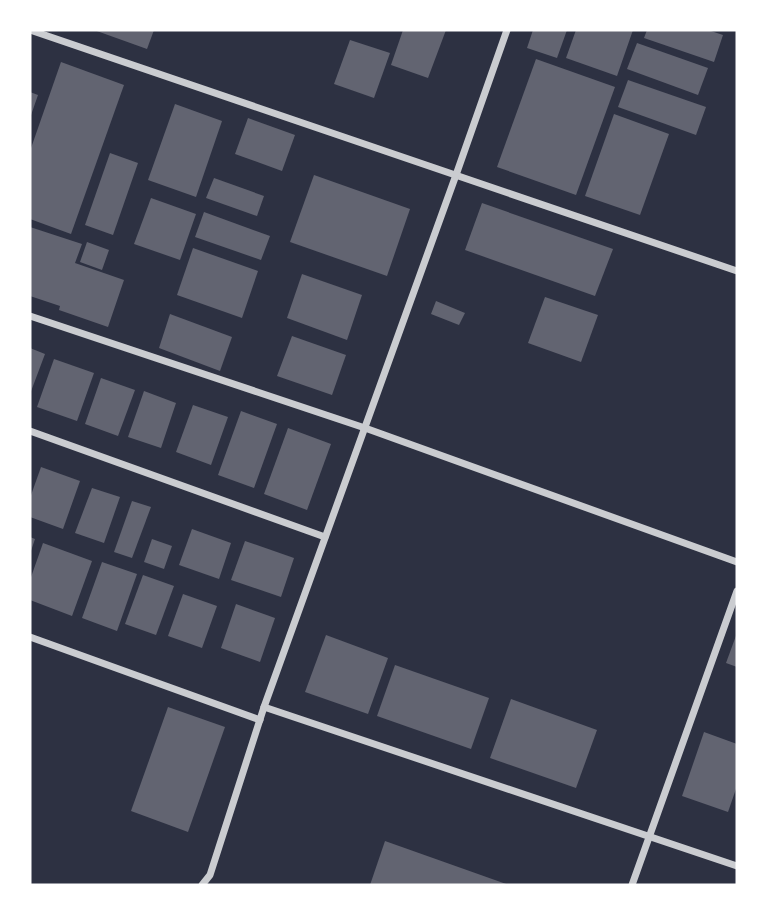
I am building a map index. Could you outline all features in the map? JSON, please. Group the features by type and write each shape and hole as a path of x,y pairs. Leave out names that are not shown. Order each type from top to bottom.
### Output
{"street":[{"path":"30,30 737,271"},
{"path":"202,885 210,875 264,707 507,30"},
{"path":"30,316 365,428 737,562"},
{"path":"30,431 325,537"},
{"path":"632,885 737,591"},
{"path":"30,637 260,720"},
{"path":"264,707 737,866"}],"building":[{"path":"94,30 154,30 147,49"},
{"path":"403,30 446,30 428,78 391,65"},
{"path":"533,30 567,30 557,58 527,48"},
{"path":"576,30 633,30 617,76 566,58"},
{"path":"647,30 708,30 723,35 714,62 644,38"},
{"path":"350,40 390,53 374,98 334,84"},
{"path":"637,43 708,68 698,95 627,69"},
{"path":"536,59 615,87 576,195 497,167"},
{"path":"61,62 124,85 71,234 30,219 30,151"},
{"path":"628,80 706,107 696,135 618,107"},
{"path":"30,92 38,95 30,118"},
{"path":"175,104 222,121 196,197 148,180"},
{"path":"614,114 669,134 640,215 585,196"},
{"path":"248,118 295,135 282,171 235,154"},
{"path":"110,153 138,163 113,235 85,225"},
{"path":"314,175 410,209 387,276 290,242"},
{"path":"214,178 264,196 257,216 206,198"},
{"path":"151,198 196,214 180,260 134,244"},
{"path":"482,203 613,249 595,296 465,250"},
{"path":"204,212 270,236 261,260 195,237"},
{"path":"30,227 82,244 75,263 124,280 108,327 59,310 60,306 30,296"},
{"path":"87,242 109,250 102,270 80,262"},
{"path":"193,248 258,271 242,318 177,295"},
{"path":"302,274 362,295 347,340 287,318"},
{"path":"545,297 598,315 581,362 528,343"},
{"path":"436,301 465,313 459,325 431,314"},
{"path":"170,314 232,337 220,371 159,348"},
{"path":"292,336 346,355 332,395 277,376"},
{"path":"30,348 45,354 30,394"},
{"path":"54,359 94,373 77,421 37,407"},
{"path":"101,378 135,390 118,436 85,424"},
{"path":"144,391 176,403 161,448 128,437"},
{"path":"193,405 228,417 211,465 176,452"},
{"path":"241,411 277,424 254,488 218,475"},
{"path":"288,428 331,444 307,510 264,494"},
{"path":"41,467 80,481 63,529 30,517 30,498"},
{"path":"92,488 120,497 104,543 75,533"},
{"path":"132,501 151,507 132,558 114,552"},
{"path":"192,529 231,543 219,579 179,565"},
{"path":"30,537 35,539 30,554"},
{"path":"152,539 172,546 164,569 144,562"},
{"path":"245,541 294,558 281,597 231,580"},
{"path":"43,543 92,561 72,616 30,600 30,580"},
{"path":"102,562 137,574 117,631 82,618"},
{"path":"143,575 174,586 156,635 125,624"},
{"path":"183,594 217,606 202,648 168,636"},
{"path":"236,604 275,618 260,662 221,648"},
{"path":"737,633 737,667 726,663"},
{"path":"326,635 388,658 368,714 305,692"},
{"path":"395,665 489,698 471,749 377,716"},
{"path":"511,699 597,730 576,788 490,758"},
{"path":"168,707 225,727 188,832 131,811"},
{"path":"704,732 737,744 737,786 728,812 682,796"},
{"path":"385,841 509,885 370,885"}]}
